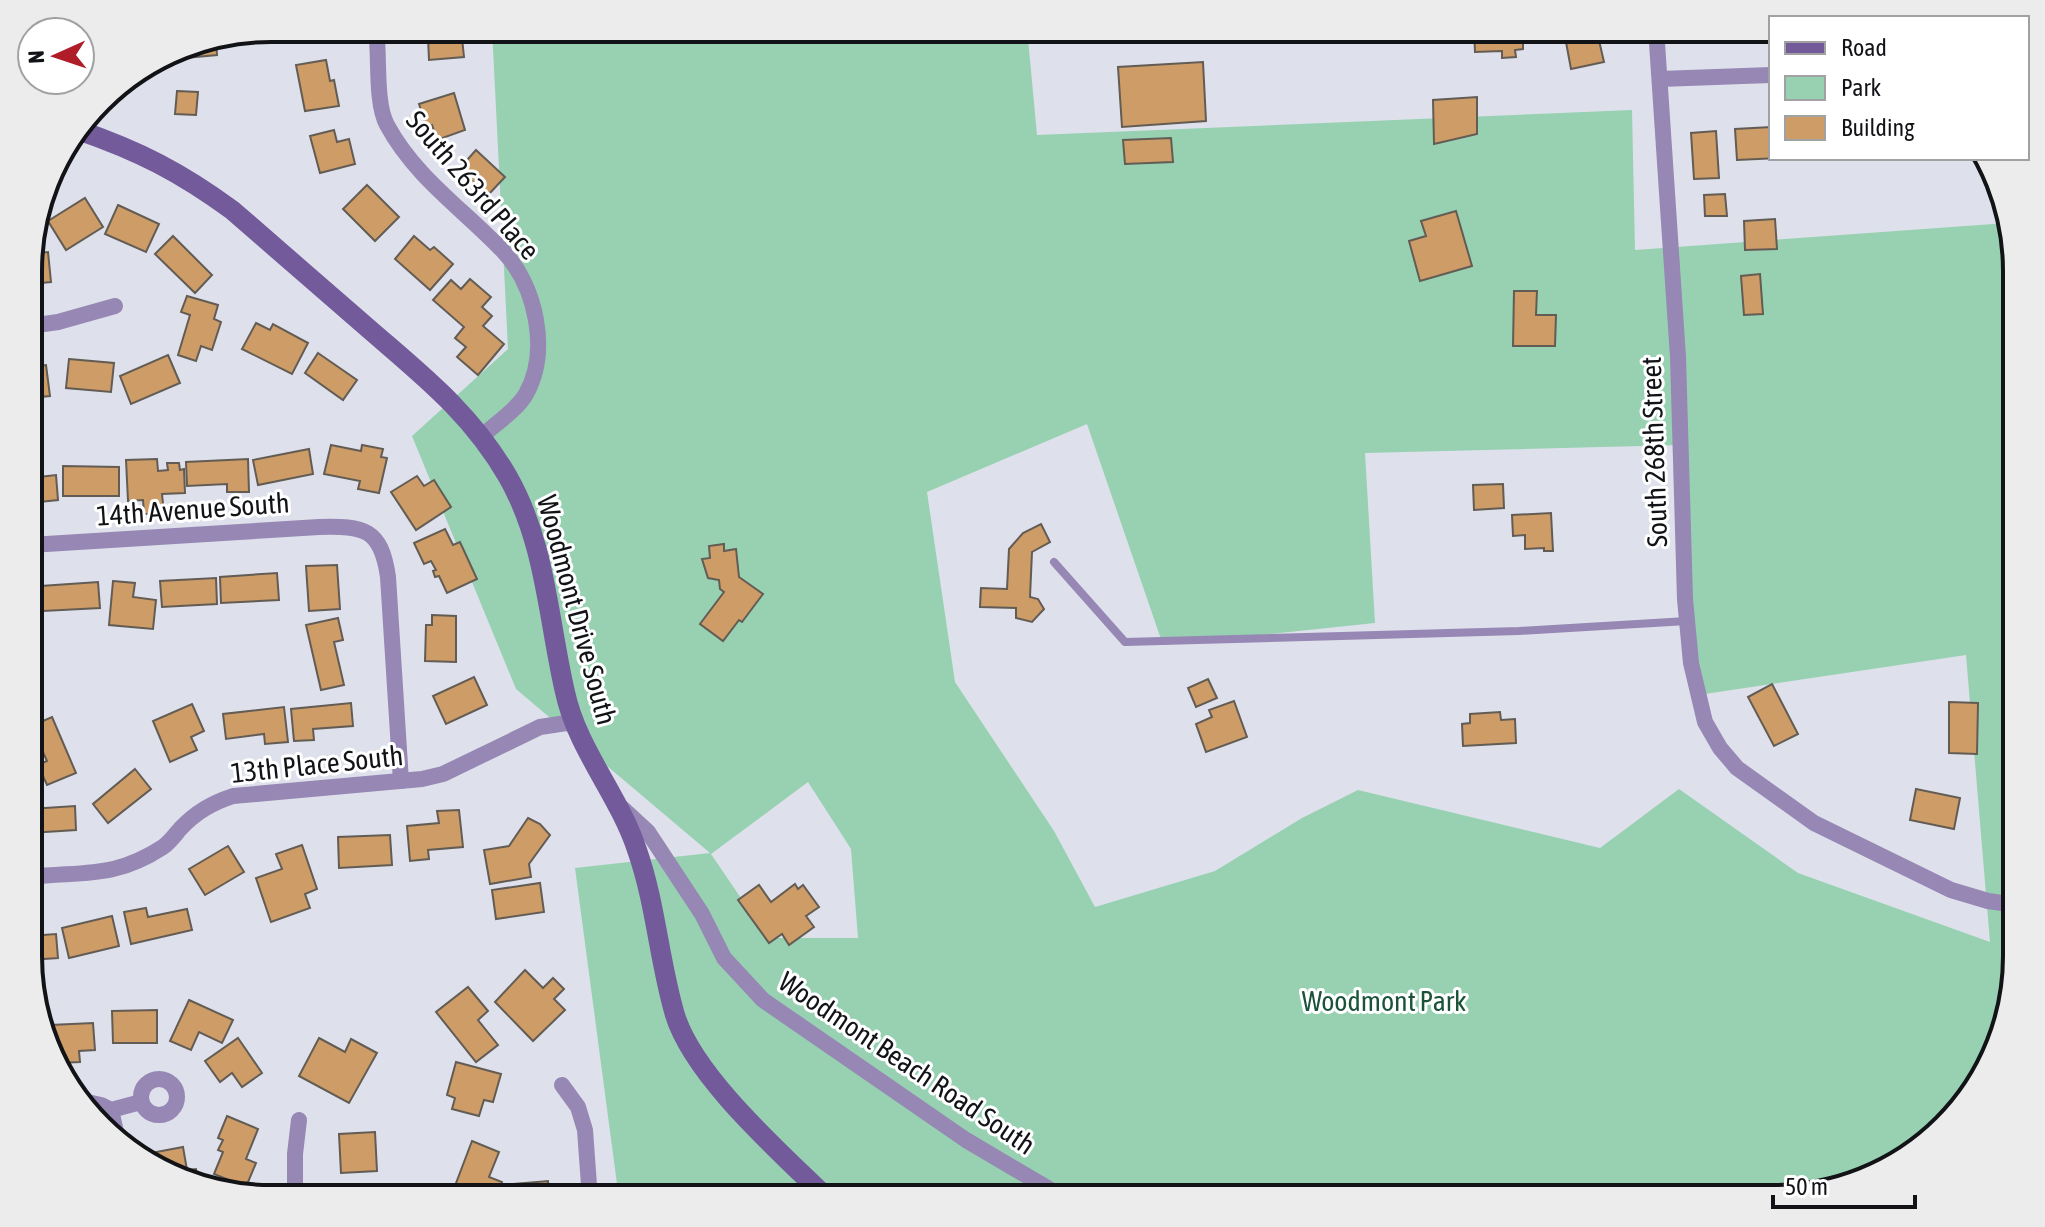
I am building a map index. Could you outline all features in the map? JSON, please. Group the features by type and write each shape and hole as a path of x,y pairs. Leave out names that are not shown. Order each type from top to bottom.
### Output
{"main road":[{"name":"Woodmont Drive South","path":"88,134 152,159 201,187 232,210 443,393 481,437 518,496 530,527 543,572 573,722 618,805 641,862 666,980 683,1036 708,1073 761,1134 814,1185"}],"street":[{"name":"South 263rd Place","path":"377,42 384,121 400,148 437,191 505,253 529,293 537,325 536,366 525,397 481,437"},
{"name":"South 268th Street","path":"1657,42 1678,357 1687,621 1691,663 1705,722 1720,748 1737,768 1814,823 1951,890 2003,903"},
{"path":"1660,79 1769,75"},
{"path":"42,324 115,306"},
{"name":"14th Avenue South","path":"42,544 319,527 360,528 370,532 378,541 386,564 401,781"},
{"name":"13th Place South","path":"42,876 91,874 140,860 165,845 196,814 214,802 233,796 401,781 443,774 540,727 573,722"},
{"name":"Woodmont Beach Road South","path":"618,805 648,832 702,914 724,958 763,1000 966,1140 1042,1185"},
{"path":"562,1085 578,1107 585,1130 589,1185"},
{"path":"97,1104 111,1110 141,1102"},
{"path":"111,1110 114,1122"},
{"path":"296,1185 299,1120"}],"lane":[{"path":"1054,562 1125,642 1519,631 1687,621"}],"green space":[{"name":"Woodmont Park","path":"493,42 1028,42 1037,135 1632,110 1635,250 1998,224 2003,256 2003,971 1999,1001 1986,1044 1956,1096 1925,1128 1901,1146 1848,1173 1789,1185 617,1185 575,868 710,853 516,689 412,436 508,349","holes":["1087,424 1163,645 1375,623 1365,453 1680,445 1698,695 1966,655 1990,942 1798,873 1679,789 1600,848 1358,790 1302,818 1215,871 1095,907 1054,831 955,682 927,492","808,782 851,849 858,938 768,938 711,854"]}],"building":[{"path":"428,42 462,42 464,57 429,60"},
{"path":"1475,42 1523,42 1523,49 1515,50 1516,57 1502,58 1502,51 1475,52"},
{"path":"1566,42 1599,42 1604,62 1571,69"},
{"path":"217,49 217,55 186,58"},
{"path":"326,60 339,106 305,111 296,65"},
{"path":"1203,62 1206,121 1122,127 1118,67"},
{"path":"177,91 198,92 196,115 175,114"},
{"path":"454,93 465,130 437,140 432,125 426,127 419,104"},
{"path":"1477,97 1477,134 1434,144 1433,100"},
{"path":"1769,127 1769,159 1737,160 1735,129"},
{"path":"334,130 337,142 349,139 355,164 320,173 310,136"},
{"path":"1716,131 1719,178 1694,179 1691,133"},
{"path":"1171,138 1173,162 1125,164 1123,140"},
{"path":"476,150 505,177 488,195 459,169"},
{"path":"367,185 399,217 375,241 343,209"},
{"path":"1725,194 1727,216 1705,216 1704,195"},
{"path":"85,198 103,227 66,250 48,221"},
{"path":"118,205 159,224 146,252 105,234"},
{"path":"1456,211 1472,266 1420,281 1409,241 1426,236 1421,221"},
{"path":"1775,219 1777,249 1745,250 1744,221"},
{"path":"173,236 212,275 195,293 155,254"},
{"path":"414,236 430,250 434,247 453,264 430,290 395,259"},
{"path":"48,252 51,282 42,283 43,253"},
{"path":"1760,274 1763,314 1744,315 1741,276"},
{"path":"470,279 491,297 482,307 492,316 483,326 504,344 478,375 457,357 466,347 455,338 464,327 433,300 451,280 461,289"},
{"path":"1514,291 1537,291 1536,315 1556,315 1555,346 1513,346"},
{"path":"187,296 218,305 214,319 221,322 212,350 201,346 196,361 178,355 190,315 181,312"},
{"path":"256,323 270,330 273,324 308,343 292,374 242,349"},
{"path":"318,353 357,380 343,400 305,373"},
{"path":"168,355 180,383 131,404 120,376"},
{"path":"69,359 114,363 111,392 66,388"},
{"path":"46,365 50,396 42,397 42,366"},
{"path":"331,445 361,451 362,445 383,449 381,457 387,458 379,493 358,489 360,481 324,474"},
{"path":"309,449 313,474 258,485 253,460"},
{"path":"157,459 158,471 168,470 167,463 179,463 180,470 184,469 185,493 162,494 164,513 144,514 143,500 128,501 126,460"},
{"path":"248,459 249,492 227,492 227,484 187,486 186,462"},
{"path":"63,466 119,467 119,496 63,496"},
{"path":"56,475 58,500 42,502 42,477"},
{"path":"417,476 424,486 434,480 451,507 416,530 391,492"},
{"path":"1503,484 1504,508 1474,510 1473,485"},
{"path":"1551,513 1553,551 1525,549 1525,535 1513,536 1512,515"},
{"path":"1041,524 1050,542 1032,552 1030,597 1038,599 1044,609 1032,622 1016,618 1016,608 980,607 981,588 1007,589 1009,549 1023,533"},
{"path":"445,529 453,545 460,542 477,579 447,593 439,576 435,577 433,571 436,570 431,561 424,564 414,543"},
{"path":"724,544 724,551 736,549 739,577 763,594 723,641 700,624 724,592 720,589 719,580 708,578 702,559 710,558 709,546"},
{"path":"337,565 340,609 309,611 306,566"},
{"path":"277,573 279,600 221,603 220,577"},
{"path":"216,578 217,604 162,607 160,581"},
{"path":"113,581 135,583 133,597 156,600 153,629 109,625"},
{"path":"98,582 100,608 43,611 42,586"},
{"path":"432,615 456,616 456,662 425,661 426,625 432,625"},
{"path":"338,618 343,640 334,642 344,685 321,690 306,625"},
{"path":"474,677 487,705 446,724 433,696"},
{"path":"1208,679 1217,698 1196,707 1188,688"},
{"path":"1772,684 1798,734 1774,746 1748,697"},
{"path":"1234,701 1247,737 1206,752 1196,724 1212,717 1209,710"},
{"path":"1949,702 1978,703 1977,754 1949,753"},
{"path":"351,703 353,726 313,729 314,740 294,741 291,709"},
{"path":"192,704 204,731 191,737 197,750 170,762 153,721"},
{"path":"284,707 288,742 265,744 264,734 226,739 223,714"},
{"path":"1500,712 1501,720 1515,719 1516,743 1463,746 1462,724 1470,723 1470,714"},
{"path":"52,717 76,773 47,785 42,774 42,763 47,761 42,750 42,721"},
{"path":"135,769 151,789 108,823 93,804"},
{"path":"1916,789 1960,798 1954,829 1910,820"},
{"path":"75,806 76,830 42,832 42,808"},
{"path":"459,810 463,847 428,850 429,859 410,861 407,826 439,823 437,811"},
{"path":"528,818 540,824 550,835 529,864 531,877 490,884 484,850 509,846"},
{"path":"390,835 392,865 339,868 338,837"},
{"path":"302,845 317,889 305,894 310,908 271,922 256,878 282,869 276,854"},
{"path":"228,846 244,872 205,895 189,869"},
{"path":"540,883 544,912 496,919 492,890"},
{"path":"795,884 798,889 803,885 819,907 806,916 814,927 789,945 782,934 769,943 738,900 759,885 771,902"},
{"path":"146,908 148,917 187,909 192,930 131,944 124,912"},
{"path":"112,916 119,946 69,958 62,928"},
{"path":"56,934 58,958 42,959 42,935"},
{"path":"525,970 543,988 553,978 564,989 554,999 565,1010 533,1041 495,1002"},
{"path":"468,987 488,1011 478,1020 498,1045 476,1062 436,1012"},
{"path":"189,1000 233,1020 222,1043 199,1032 191,1050 170,1041"},
{"path":"157,1010 157,1043 113,1043 112,1011"},
{"path":"93,1023 95,1050 79,1051 80,1062 69,1063 53,1025"},
{"path":"238,1038 262,1073 242,1087 232,1073 220,1082 205,1061"},
{"path":"319,1038 345,1052 351,1039 377,1053 349,1103 299,1076"},
{"path":"456,1062 501,1074 493,1102 484,1100 479,1116 452,1109 455,1098 447,1095"},
{"path":"227,1116 258,1129 246,1159 256,1163 247,1183 214,1174 223,1152 218,1150 223,1140 218,1138"},
{"path":"375,1132 377,1171 341,1173 339,1134"},
{"path":"472,1141 499,1152 489,1177 502,1182 501,1185 455,1185"},
{"path":"183,1147 187,1169 183,1168 154,1153"},
{"path":"548,1181 548,1185 514,1185"}]}
